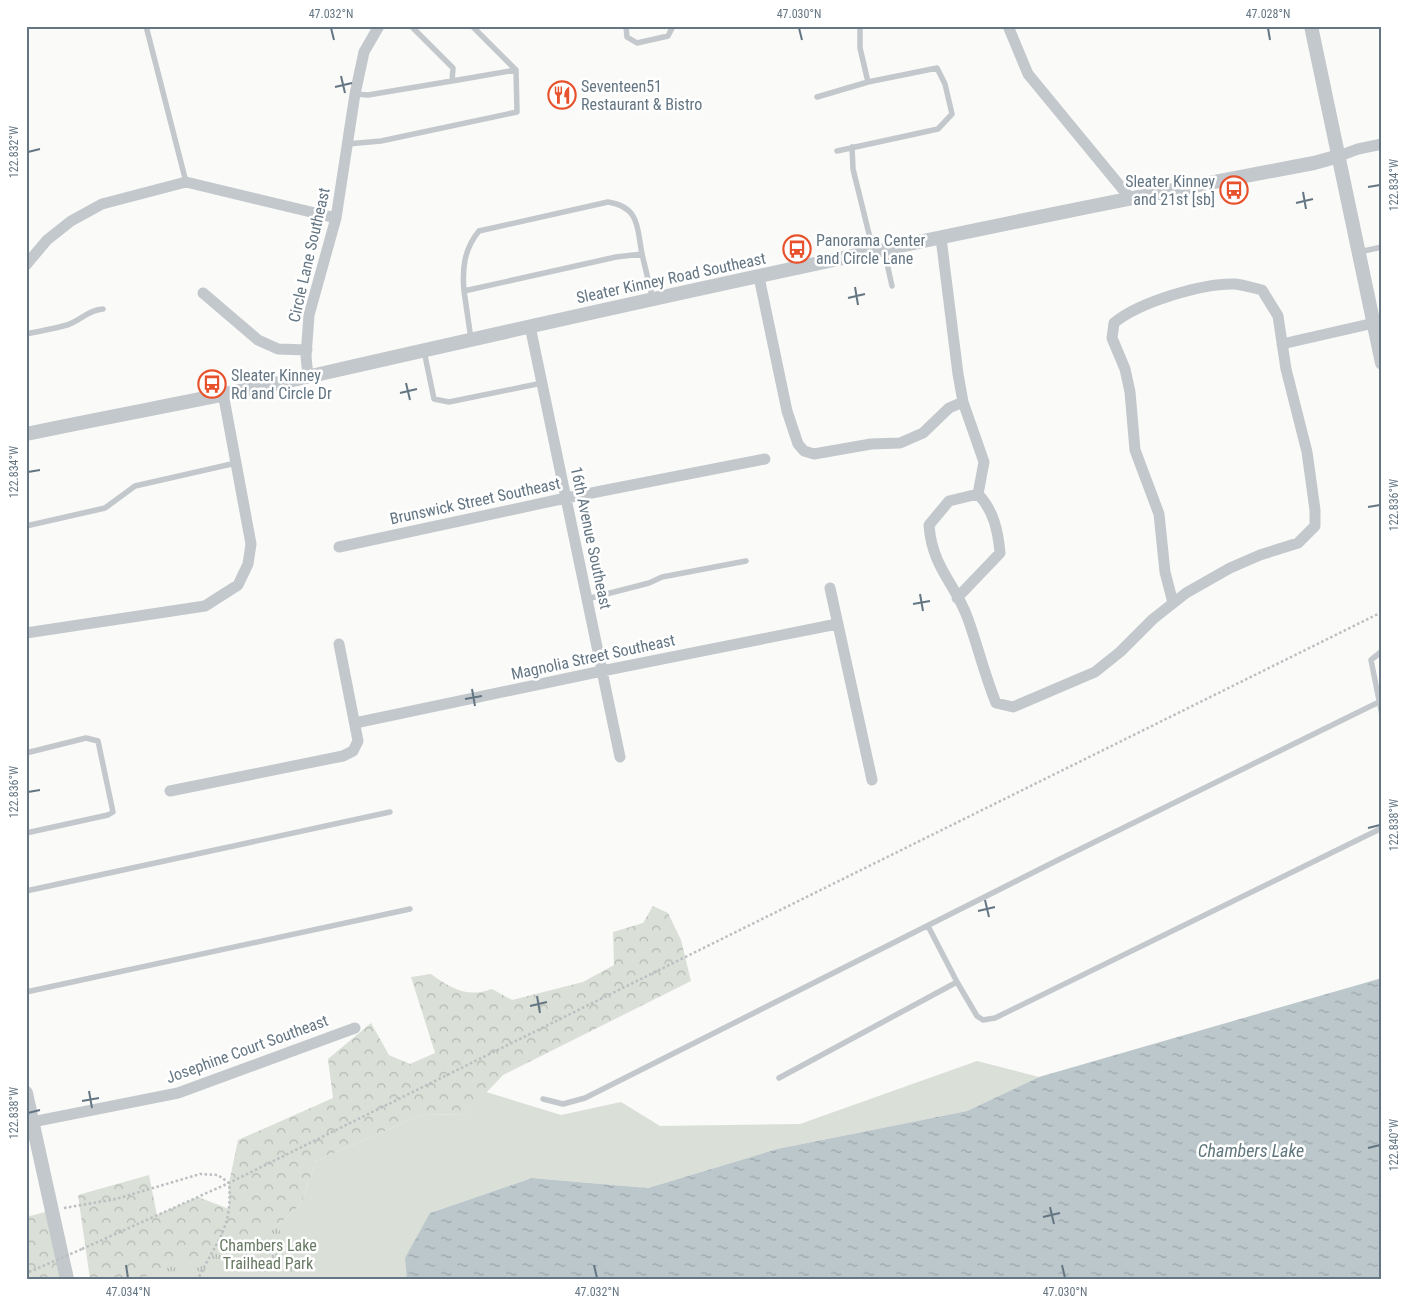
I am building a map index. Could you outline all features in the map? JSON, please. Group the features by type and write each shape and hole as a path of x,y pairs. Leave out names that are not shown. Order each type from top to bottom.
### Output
{"street":[{"name":"Circle Lane Southeast","path":"308,377 306,350 309,315 336,218 346,144 364,52 379,26"},
{"path":"1008,26 1028,74 1130,198"},
{"path":"1311,26 1382,364"},
{"name":"Sleater Kinney Road Southeast","path":"26,434 308,377 424,349 1130,198 1314,163 1358,149 1382,144"},
{"path":"26,265 47,240 63,227 102,204 186,182 336,218"},
{"path":"941,238 963,402 984,462 978,494"},
{"path":"759,277 782,385 798,444 804,450 814,454 872,444 900,444 923,433 949,408 963,402"},
{"path":"978,494 949,501 930,525 930,544 968,618 983,669 996,703 1013,708 1095,672 1120,652 1153,619 1173,603 1186,592 1230,568 1260,555 1298,543 1314,526 1315,510 1307,452 1286,369 1278,316 1262,290 1235,284 1197,289 1170,297 1130,313 1114,323 1112,338 1125,369 1130,392 1135,450 1159,514 1165,572 1173,603"},
{"path":"203,293 258,340 278,348 306,350"},
{"path":"1282,344 1374,323"},
{"name":"16th Avenue Southeast","path":"530,326 620,757"},
{"path":"26,633 205,606 238,585 248,564 251,544 223,393"},
{"name":"Brunswick Street Southeast","path":"339,548 566,498 765,459"},
{"path":"957,598 1000,553 998,532 988,504 978,494"},
{"path":"830,588 872,780"},
{"name":"Magnolia Street Southeast","path":"355,723 837,624"},
{"path":"170,791 343,756 353,751 358,741 339,644"},
{"name":"Josephine Court Southeast","path":"32,1122 178,1093 354,1028"},
{"path":"26,1093 67,1279"}],"lane":[{"path":"146,26 186,182"},
{"path":"411,26 453,68 452,81"},
{"path":"346,144 381,141 517,112 516,70 472,26"},
{"path":"626,26 627,37 637,43 668,36 673,26"},
{"path":"860,26 860,48 868,82"},
{"path":"818,97 868,82 937,68 945,84 952,114 938,129 837,151"},
{"path":"355,94 368,95 516,70"},
{"path":"852,148 853,169 892,286"},
{"path":"471,339 462,270 470,242 479,232 608,202 620,204 629,209 635,216 653,300"},
{"path":"1359,252 1382,247"},
{"path":"464,291 616,257 642,254"},
{"path":"26,334 68,325 88,312 103,309"},
{"path":"424,349 434,399 449,402 542,383"},
{"path":"26,526 105,508 136,486 236,463"},
{"path":"587,599 662,577 746,561"},
{"path":"1382,650 1371,660 1382,715"},
{"path":"543,1099 563,1104 585,1098 692,1042 1379,702"},
{"path":"26,753 86,738 98,741 113,812 108,815 26,833"},
{"path":"26,891 390,812"},
{"path":"928,926 977,1016 983,1020 995,1018 1382,828"},
{"path":"26,992 410,909"},
{"path":"779,1078 957,982"}],"path":[{"path":"28,1272 229,1182 1382,612"},
{"path":"53,1210 95,1201 116,1199 200,1174 218,1176 229,1182"},
{"path":"198,1279 223,1235 229,1215 229,1182"}],"green space":[{"path":"653,906 668,913 681,940 691,981 503,1075 465,1115 424,1114 316,1161 301,1204 256,1245 139,1279 90,1279 78,1195 149,1175 157,1215 198,1197 229,1209 229,1183 238,1140 333,1098 328,1059 371,1023 389,1055 410,1064 435,1053 411,977 431,974 453,988 475,993 492,989 512,1000 583,982 614,965 613,932 643,923"},
{"path":"977,1061 1039,1077 967,1111 777,1149 648,1188 532,1178 430,1213 411,1279 259,1279 256,1245 301,1204 316,1161 424,1114 465,1115 486,1092 561,1115 621,1102 660,1126 800,1124"},
{"path":"53,1210 67,1279 26,1279 26,1217"},
{"name":"Chambers Lake Trailhead Park","path":"276,1226 317,1279 139,1279"}],"water":[{"name":"Chambers Lake","path":"1382,978 1382,1279 407,1279 405,1258 430,1213 532,1178 648,1188 777,1149 967,1111 1039,1077"}],"place":[{"name":"Seventeen51 Restaurant & Bistro","path":"562,95"},
{"name":"Sleater Kinney and 21st [sb]","path":"1234,190"},
{"name":"Panorama Center and Circle Lane","path":"797,249"},
{"name":"Sleater Kinney Rd and Circle Dr","path":"212,384"}]}
